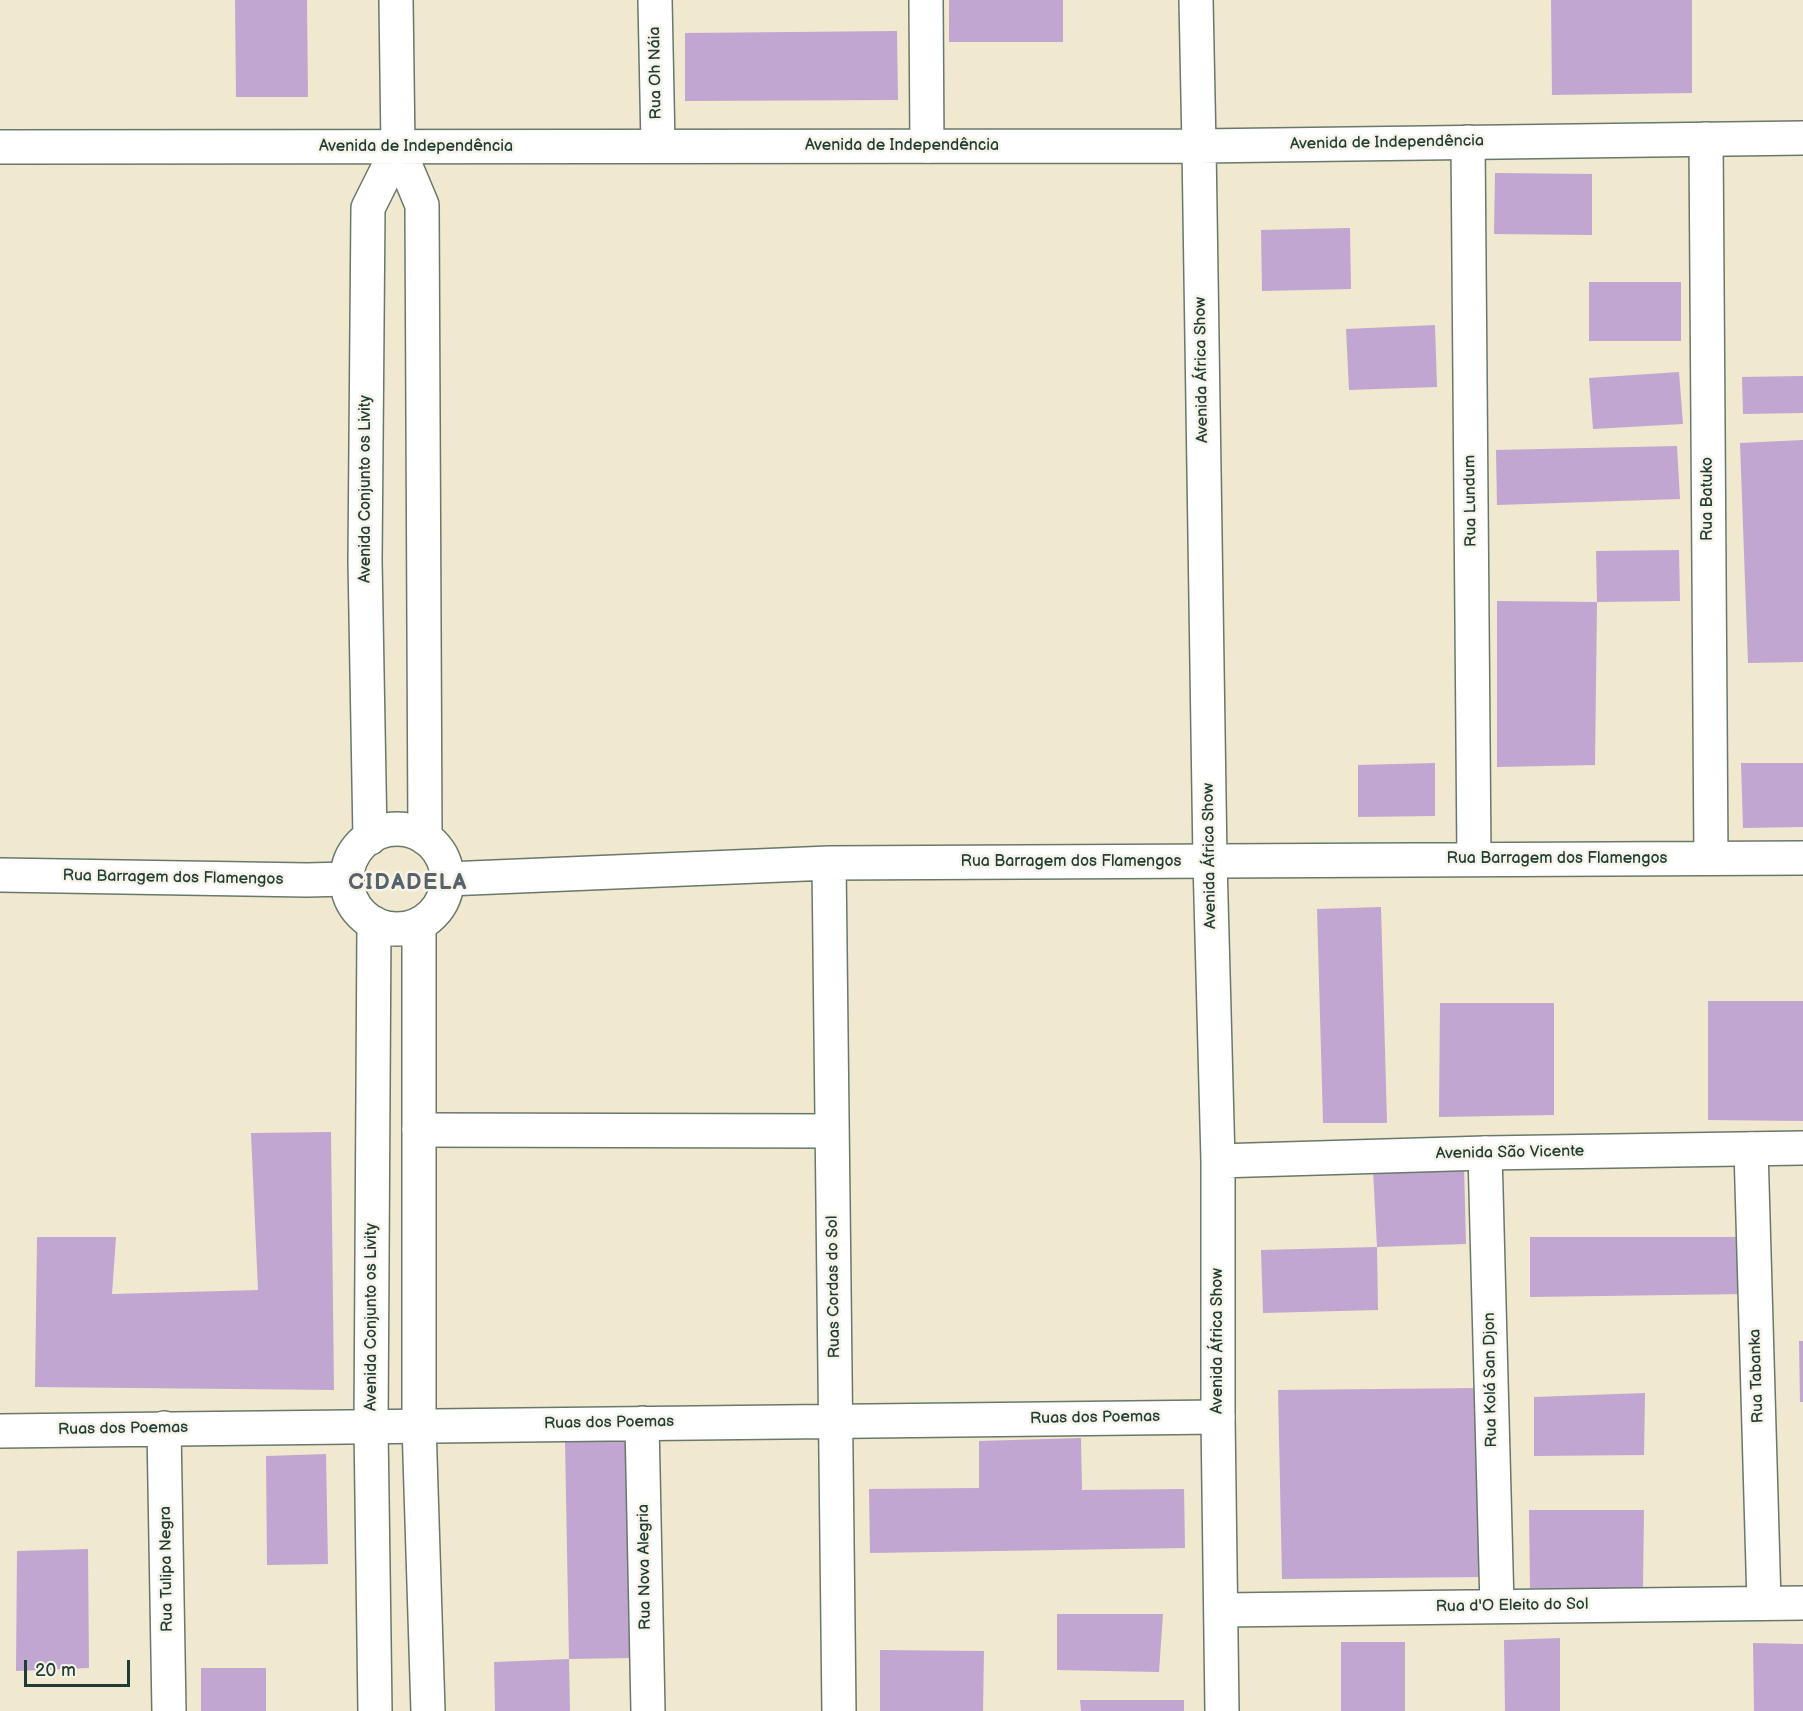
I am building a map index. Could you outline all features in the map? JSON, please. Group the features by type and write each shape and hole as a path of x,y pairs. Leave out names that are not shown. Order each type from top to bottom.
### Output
{"street":[{"name":"Avenida Conjunto os Livity","path":"396,0 398,148 422,205 424,837"},
{"name":"Rua Oh Náia","path":"655,0 658,145"},
{"path":"926,0 927,146"},
{"name":"Avenida África Show","path":"1196,0 1210,861 1218,1161 1218,1417 1222,1711"},
{"name":"Avenida de Independência","path":"0,147 1199,146 1803,138"},
{"name":"Rua Batuko","path":"1706,139 1710,858"},
{"name":"Rua Lundum","path":"1468,142 1474,859"},
{"name":"Avenida Conjunto os Livity","path":"370,837 365,560 368,208 398,148"},
{"path":"401,829 424,837 441,856 447,879 444,896 439,904 427,919 419,924 400,929 374,923 362,915 353,903 347,888 347,871 353,855 363,842 384,831 401,829"},
{"name":"Rua Barragem dos Flamengos","path":"447,879 829,863 1803,858"},
{"name":"Ruas Cordas do Sol","path":"829,863 839,1711"},
{"name":"Rua Barragem dos Flamengos","path":"0,875 347,879"},
{"name":"Avenida Conjunto os Livity","path":"374,923 371,1426 375,1711"},
{"path":"419,924 419,1425 428,1711"},
{"path":"419,1130 832,1131"},
{"name":"Avenida São Vicente","path":"1218,1161 1485,1153 1803,1148"},
{"name":"Rua Tabanka","path":"1750,1149 1764,1603"},
{"name":"Rua Kolá San Djon","path":"1485,1153 1497,1606"},
{"name":"Ruas dos Poemas","path":"0,1431 1218,1417"},
{"name":"Rua Nova Alegria","path":"642,1423 648,1711"},
{"name":"Rua Tulipa Negra","path":"164,1428 170,1711"},
{"name":"Rua d'O Eleito do Sol","path":"1221,1610 1803,1603"}],"building":[{"path":"235,0 307,0 308,97 236,97"},
{"path":"949,0 1063,0 1063,42 949,42"},
{"path":"1551,0 1692,0 1692,93 1552,95"},
{"path":"897,31 898,100 685,101 685,33"},
{"path":"1495,173 1592,174 1592,235 1494,234"},
{"path":"1350,228 1351,289 1262,291 1261,230"},
{"path":"1589,282 1681,282 1681,341 1589,341"},
{"path":"1435,325 1437,387 1349,390 1346,329"},
{"path":"1679,372 1683,424 1593,429 1589,378"},
{"path":"1803,376 1803,413 1743,414 1742,377"},
{"path":"1803,440 1803,662 1748,663 1740,443"},
{"path":"1677,446 1680,499 1497,505 1496,450"},
{"path":"1679,550 1680,601 1597,602 1596,551"},
{"path":"1497,601 1597,602 1595,765 1497,767"},
{"path":"1435,763 1435,816 1358,817 1358,765"},
{"path":"1741,763 1803,763 1803,827 1743,828"},
{"path":"1381,907 1387,1123 1323,1123 1317,909"},
{"path":"1708,1001 1803,1001 1803,1121 1708,1120"},
{"path":"1440,1003 1554,1003 1554,1115 1439,1117"},
{"path":"331,1132 334,1390 35,1387 37,1237 116,1237 112,1294 258,1290 251,1133"},
{"path":"1464,1166 1466,1244 1377,1247 1373,1170"},
{"path":"1530,1237 1744,1237 1745,1294 1530,1297"},
{"path":"1377,1247 1378,1310 1263,1313 1261,1250"},
{"path":"1799,1341 1803,1341 1803,1402 1800,1402"},
{"path":"1480,1388 1482,1577 1282,1579 1278,1390"},
{"path":"1645,1393 1644,1455 1534,1456 1534,1397"},
{"path":"1081,1438 1082,1490 1184,1489 1185,1548 870,1553 869,1489 979,1488 979,1441"},
{"path":"629,1440 632,1658 569,1659 565,1441"},
{"path":"326,1454 328,1564 267,1565 266,1456"},
{"path":"1529,1510 1644,1510 1643,1590 1530,1588"},
{"path":"88,1549 89,1668 16,1671 17,1551"},
{"path":"1057,1614 1163,1614 1159,1672 1057,1670"},
{"path":"1560,1638 1560,1711 1505,1711 1504,1640"},
{"path":"1341,1642 1405,1642 1405,1711 1341,1711"},
{"path":"1753,1643 1803,1644 1803,1711 1754,1711"},
{"path":"880,1650 984,1651 983,1711 880,1711"},
{"path":"569,1659 570,1711 495,1711 494,1662"},
{"path":"201,1668 266,1668 266,1711 201,1711"},
{"path":"1080,1700 1184,1700 1184,1711 1081,1711"}],"district":[{"name":"CIDADELA","path":"408,883"}]}
